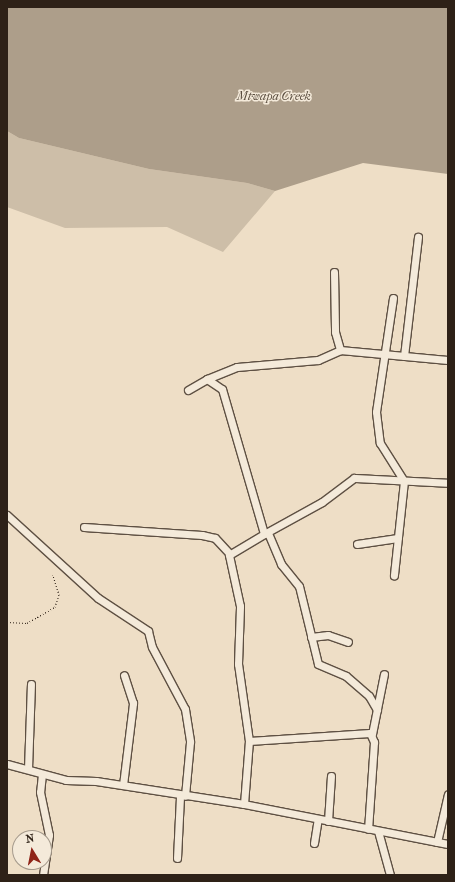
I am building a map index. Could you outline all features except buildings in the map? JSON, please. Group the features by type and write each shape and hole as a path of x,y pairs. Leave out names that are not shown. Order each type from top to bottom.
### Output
{"street":[{"path":"404,356 418,237"},
{"path":"334,272 335,332 340,350"},
{"path":"393,298 376,412 377,430 404,482 394,575"},
{"path":"188,390 207,379 237,368 318,360 340,350 385,356 404,356 448,360"},
{"path":"207,379 222,389 266,534 282,564 299,586 318,664 346,676 369,696 377,710"},
{"path":"229,553 322,502 348,480 359,477 404,482 448,483"},
{"path":"7,515 98,598 148,631 152,648 185,709 190,742 182,796 177,858"},
{"path":"84,527 202,535 219,541 229,553 240,606 238,664 250,741 244,804"},
{"path":"357,544 398,538"},
{"path":"311,637 328,635 348,642"},
{"path":"368,829 372,734 384,674"},
{"path":"123,785 133,703 124,676"},
{"path":"28,769 31,684"},
{"path":"250,741 372,734"},
{"path":"7,764 66,780 123,785 182,796 244,804 448,844"},
{"path":"42,774 40,792 49,835 43,875"},
{"path":"328,821 331,776"},
{"path":"437,842 448,794"},
{"path":"314,843 318,819"},
{"path":"378,831 390,875"},
{"path":"386,875 387,867"}],"path":[{"path":"7,622 27,623 55,607 59,596 53,575"}],"shaded area":[{"path":"7,131 19,138 149,169 247,183 275,191 223,252 167,227 65,228 7,207"}],"water":[{"name":"Mtwapa Creek","path":"7,7 448,7 448,174 363,163 275,191 247,183 149,169 19,138 7,131"}]}
